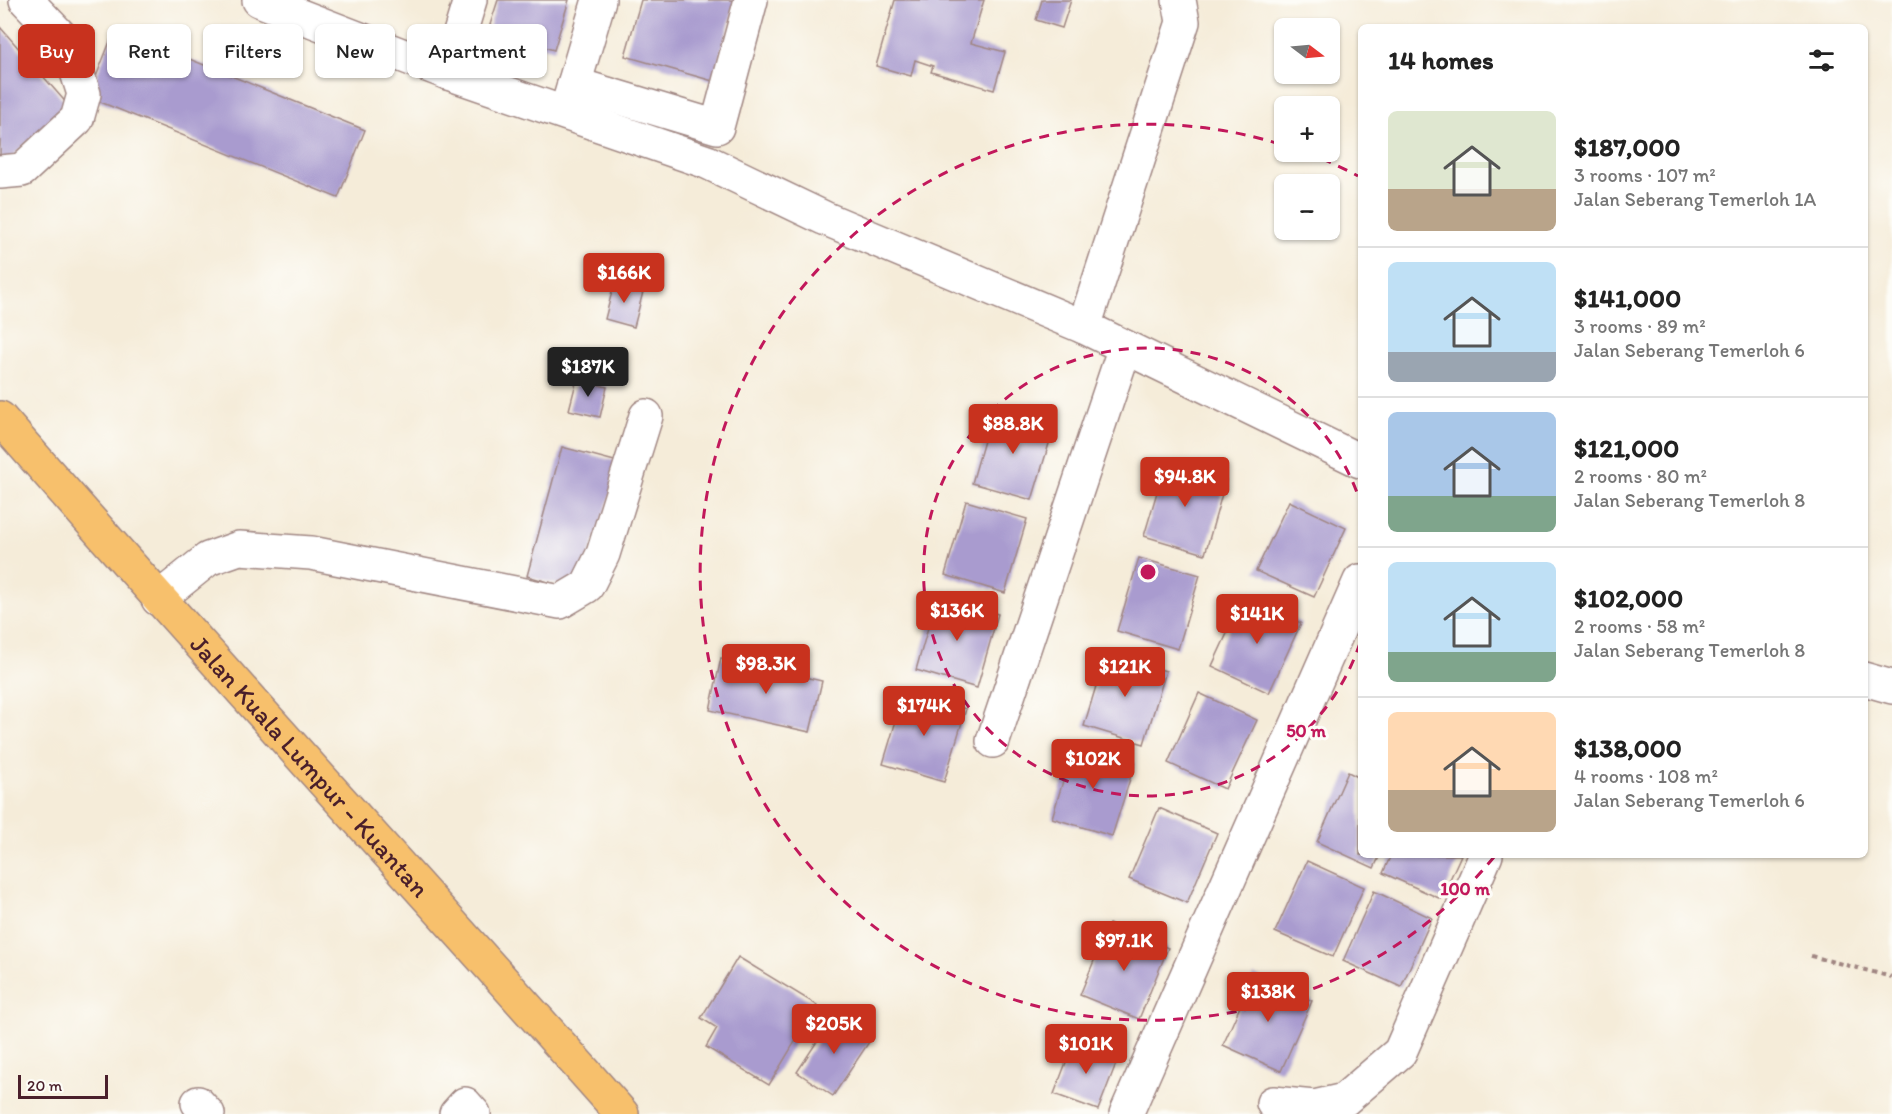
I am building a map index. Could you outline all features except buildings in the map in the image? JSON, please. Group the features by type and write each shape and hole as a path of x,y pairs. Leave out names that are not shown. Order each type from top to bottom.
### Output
{"highway":[{"name":"Jalan Kuala Lumpur - Kuantan","path":"0,418 158,599 622,1114"}],"street":[{"path":"0,172 22,170 76,119 84,94 68,44 26,0"},
{"path":"259,0 323,11 407,53"},
{"path":"463,24 470,0"},
{"path":"570,99 599,0"},
{"path":"471,78 717,127 751,0"},
{"path":"1084,327 1183,22 1179,0"},
{"path":"570,99 824,218 1084,327 1358,460"},
{"path":"993,741 1125,347"},
{"path":"158,599 208,559 239,548 311,553 560,602 587,586 603,555 646,416"},
{"path":"1126,1114 1358,586"},
{"path":"1868,680 1892,687"},
{"path":"1273,1102 1314,1107 1344,1100 1400,1052 1485,858"}],"path":[{"path":"1811,956 1892,977"}]}
